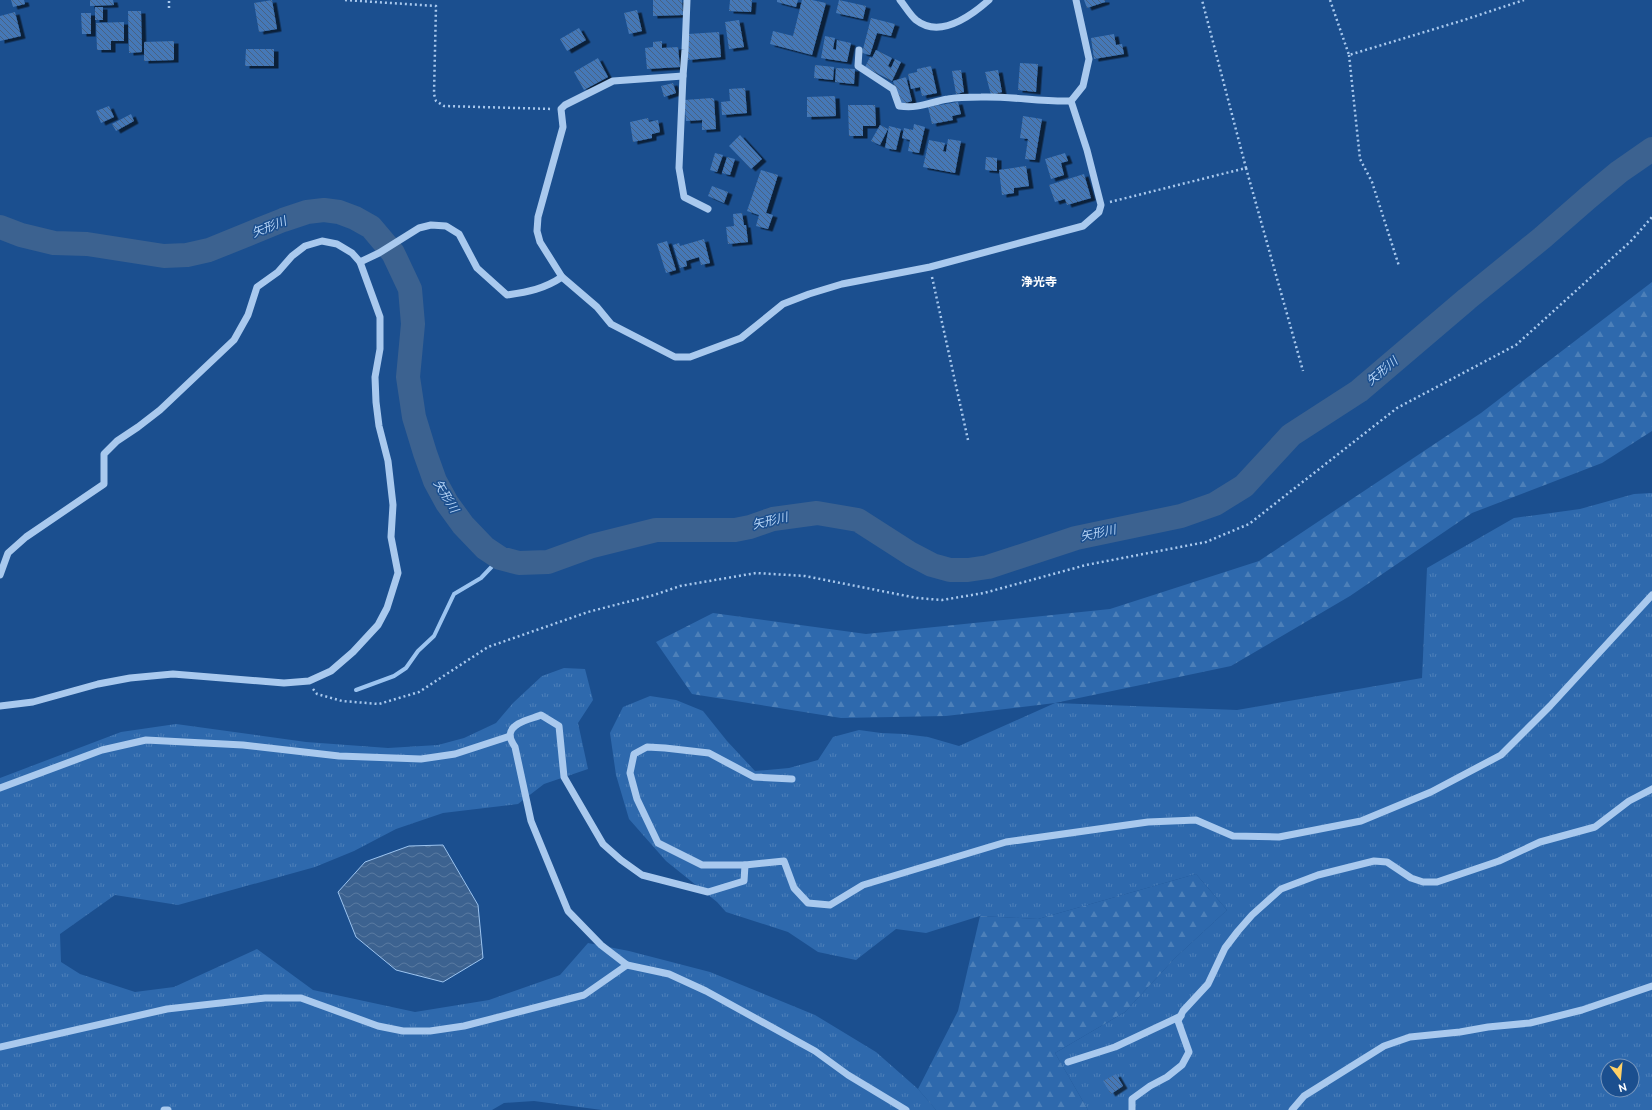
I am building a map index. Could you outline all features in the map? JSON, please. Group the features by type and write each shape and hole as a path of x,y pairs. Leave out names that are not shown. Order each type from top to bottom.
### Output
{"street":[{"path":"687,0 679,168 684,197 708,208"},
{"path":"900,0 916,20 933,27 950,25 974,13 989,0"},
{"path":"859,50 858,66 893,89 899,106 908,107 933,104 946,99 982,96 1048,102 1070,101 1083,86 1089,59 1076,0"},
{"path":"683,76 613,81 565,105 561,109 562,127 538,217 537,231 540,242 562,278 597,307 611,324 675,357 690,357 741,338 783,304 809,294 842,284 930,267 1083,226 1099,212 1101,205 1087,150 1070,101"},
{"path":"360,262 379,253 420,228 431,225 446,226 459,234 477,268 507,295 535,291 551,285 562,278"},
{"path":"0,576 8,553 26,537 104,484 104,454 117,441 138,428 160,410 234,340 248,315 257,287 278,272 292,256 305,246 322,241 336,244 352,253 360,262 380,317 380,349 375,378 376,402 379,426 388,461 393,505 390,537 398,574 387,608 378,625 353,652 331,672 309,681 284,683 173,674 130,678 98,684 34,702 0,706"},
{"path":"792,779 754,777 708,753 647,747 634,754 630,773 637,798 658,843 702,865 745,865 784,861 794,888 808,903 830,905 863,885 1006,842 1148,822 1196,820 1233,836 1280,837 1360,821 1431,792 1502,754 1550,706 1652,595"},
{"path":"745,865 744,881 708,892 642,874 621,860 603,844 564,777 559,726 541,716 516,725 512,730 510,736 515,747 531,821 568,911 601,945 627,965 669,974 706,991 815,1051 848,1075 906,1110"},
{"path":"0,788 102,750 146,740 243,745 339,756 421,759 455,754 510,736"},
{"path":"1132,1110 1132,1099 1150,1086 1167,1077 1182,1065 1189,1052 1178,1021 1183,1011 1208,984 1225,948 1238,931 1252,915 1281,889 1318,875 1374,861 1387,862 1411,878 1423,882 1437,882 1499,861 1540,842 1595,827 1629,801 1652,789"},
{"path":"0,1047 167,1009 265,998 301,998 378,1026 402,1031 430,1031 464,1026 584,995 627,965"},
{"path":"1292,1110 1304,1096 1384,1046 1410,1037 1530,1023 1582,1010 1652,986"},
{"path":"1068,1062 1115,1047 1181,1016"}],"path":[{"path":"169,0 169,8"},
{"path":"345,0 436,6 434,94 436,101 444,106 561,109"},
{"path":"1202,0 1246,168 1303,371"},
{"path":"1330,0 1349,55 1360,159 1372,182 1399,266"},
{"path":"1349,55 1524,0"},
{"path":"1101,205 1246,168"},
{"path":"309,681 317,694 342,701 379,704 419,692 488,647 588,612 654,595 680,586 756,572 805,576 917,598 942,600 984,593 1086,565 1206,542 1249,524 1396,408 1516,345 1631,241 1652,217"},
{"path":"930,267 968,440"}],"green space":[{"path":"1652,282 1652,431 1602,463 1472,513 1350,596 1231,666 1055,703 946,716 841,718 692,694 656,642 713,613 866,634 1110,609 1259,561 1481,413"},
{"path":"1652,493 1652,1110 1088,1110 1055,1053 1125,1012 1175,958 1227,910 1196,874 1038,919 980,916 926,933 896,929 856,960 818,952 788,932 726,912 717,902 666,861 629,819 616,775 610,733 623,707 650,696 676,700 703,711 727,741 755,771 789,768 818,760 833,737 859,730 928,737 959,746 1055,703 1237,710 1422,678 1427,568 1514,518 1580,509 1634,494"},
{"path":"564,668 585,669 593,700 578,723 588,769 544,784 518,804 443,813 396,829 354,851 315,867 178,905 115,895 60,934 61,962 80,974 135,992 174,987 257,949 313,990 415,1012 489,1000 560,975 588,943 629,951 710,972 815,1015 876,1052 918,1089 936,1110 602,1110 534,1101 504,1103 492,1110 0,1110 0,778 121,732 176,724 306,742 388,748 438,745 464,738 496,723 513,703 542,676"},
{"path":"1196,874 1227,910 1175,958 1125,1012 1055,1053 1088,1110 936,1110 918,1089 958,1011 980,916 1038,919"}],"water":[{"path":"443,845 478,905 483,958 443,982 396,970 356,937 338,892 365,862 409,846"}],"building":[{"path":"11,0 24,0 25,4 13,7"},
{"path":"90,0 113,0 114,5 90,6"},
{"path":"272,0 277,29 259,32 254,3"},
{"path":"653,0 682,0 683,15 653,16"},
{"path":"730,0 752,0 751,12 729,11"},
{"path":"777,0 798,0 796,7 777,2"},
{"path":"802,0 812,0 826,3 812,55 770,44 773,31 793,36"},
{"path":"839,0 866,6 863,19 836,13"},
{"path":"1084,0 1105,0 1105,2 1087,8"},
{"path":"95,7 103,7 103,20 95,20"},
{"path":"637,10 642,31 629,34 624,13"},
{"path":"128,11 141,11 142,52 129,53"},
{"path":"15,12 21,36 0,41 0,16"},
{"path":"81,13 91,13 91,34 82,34"},
{"path":"871,18 895,24 891,36 877,33 870,55 862,53"},
{"path":"739,20 744,47 729,49 725,22"},
{"path":"124,22 124,41 111,41 111,50 97,50 96,23"},
{"path":"579,28 586,40 567,51 560,39"},
{"path":"719,32 721,57 688,60 688,34"},
{"path":"1114,34 1116,45 1122,44 1124,54 1094,59 1091,38"},
{"path":"825,36 835,38 833,49 836,50 837,40 851,43 847,62 821,58"},
{"path":"174,41 174,60 144,61 144,42"},
{"path":"662,41 662,48 678,47 680,67 647,69 645,48 653,47 653,42"},
{"path":"246,49 274,49 274,66 245,66"},
{"path":"876,50 892,58 888,66 891,68 895,59 901,62 892,81 865,67 870,57 872,58"},
{"path":"598,58 608,77 584,90 574,72"},
{"path":"1020,63 1038,64 1036,92 1018,90"},
{"path":"815,65 834,67 833,80 814,78"},
{"path":"931,66 937,93 922,96 920,87 911,89 908,74 917,72 917,69"},
{"path":"836,68 855,69 854,84 835,82"},
{"path":"961,70 964,92 956,94 952,71"},
{"path":"998,70 1002,92 991,95 985,72"},
{"path":"906,77 912,101 899,105 893,81"},
{"path":"673,83 676,93 664,97 661,86"},
{"path":"745,88 747,113 722,115 721,102 730,101 729,89"},
{"path":"835,96 836,116 807,117 807,97"},
{"path":"714,99 716,129 702,130 702,120 686,121 684,100"},
{"path":"958,102 961,114 952,116 953,120 932,124 928,107"},
{"path":"848,105 875,105 876,126 863,126 863,136 849,136"},
{"path":"109,106 114,117 101,123 96,111"},
{"path":"131,114 134,121 116,131 112,124"},
{"path":"1023,116 1042,119 1035,160 1025,159 1028,139 1020,138"},
{"path":"648,118 649,122 658,120 660,132 652,134 652,138 633,142 630,122"},
{"path":"914,124 925,127 919,153 908,151 910,140 902,138 904,128 913,130"},
{"path":"880,125 888,129 880,145 871,141"},
{"path":"889,126 901,129 896,150 885,148"},
{"path":"740,135 762,159 751,169 729,146"},
{"path":"948,139 961,141 955,173 923,167 929,140 945,143 943,151 946,152"},
{"path":"715,153 723,155 717,172 710,170"},
{"path":"1065,153 1068,161 1061,163 1064,175 1051,179 1045,159"},
{"path":"727,157 735,159 730,175 722,173"},
{"path":"986,157 997,158 997,171 985,170"},
{"path":"1026,166 1029,186 1014,188 1014,193 1002,195 999,170"},
{"path":"761,170 778,175 766,213 773,215 768,229 756,226 759,215 747,211"},
{"path":"1084,174 1091,198 1067,205 1065,199 1055,202 1049,185"},
{"path":"712,186 728,192 724,203 708,196"},
{"path":"742,213 744,225 746,225 748,242 728,244 726,227 734,226 733,214"},
{"path":"704,239 710,263 701,265 699,257 686,261 687,266 680,268 673,245 679,243 680,246"},
{"path":"667,241 676,270 666,273 657,244"},
{"path":"1116,1074 1123,1086 1111,1094 1103,1081"}],"waterway":[{"name":"矢形川","path":"0,227 21,235 54,243 87,244 164,256 187,255 209,250 283,220 307,212 324,210 339,212 355,218 371,227 393,253 410,289 413,324 408,377 414,417 435,481 447,503 463,525 485,548 500,558 519,563 548,562 592,546 656,530 735,530 750,527 773,519 817,513 858,520 911,554 932,565 950,570 968,570 988,567 1076,538 1181,516 1215,504 1244,486 1291,435 1359,391 1619,172 1652,149"},
{"path":"356,690 394,676 406,668 418,651 434,636 454,594 481,578 500,558"}],"district":[{"name":"浄光寺","path":"1039,282"}]}
